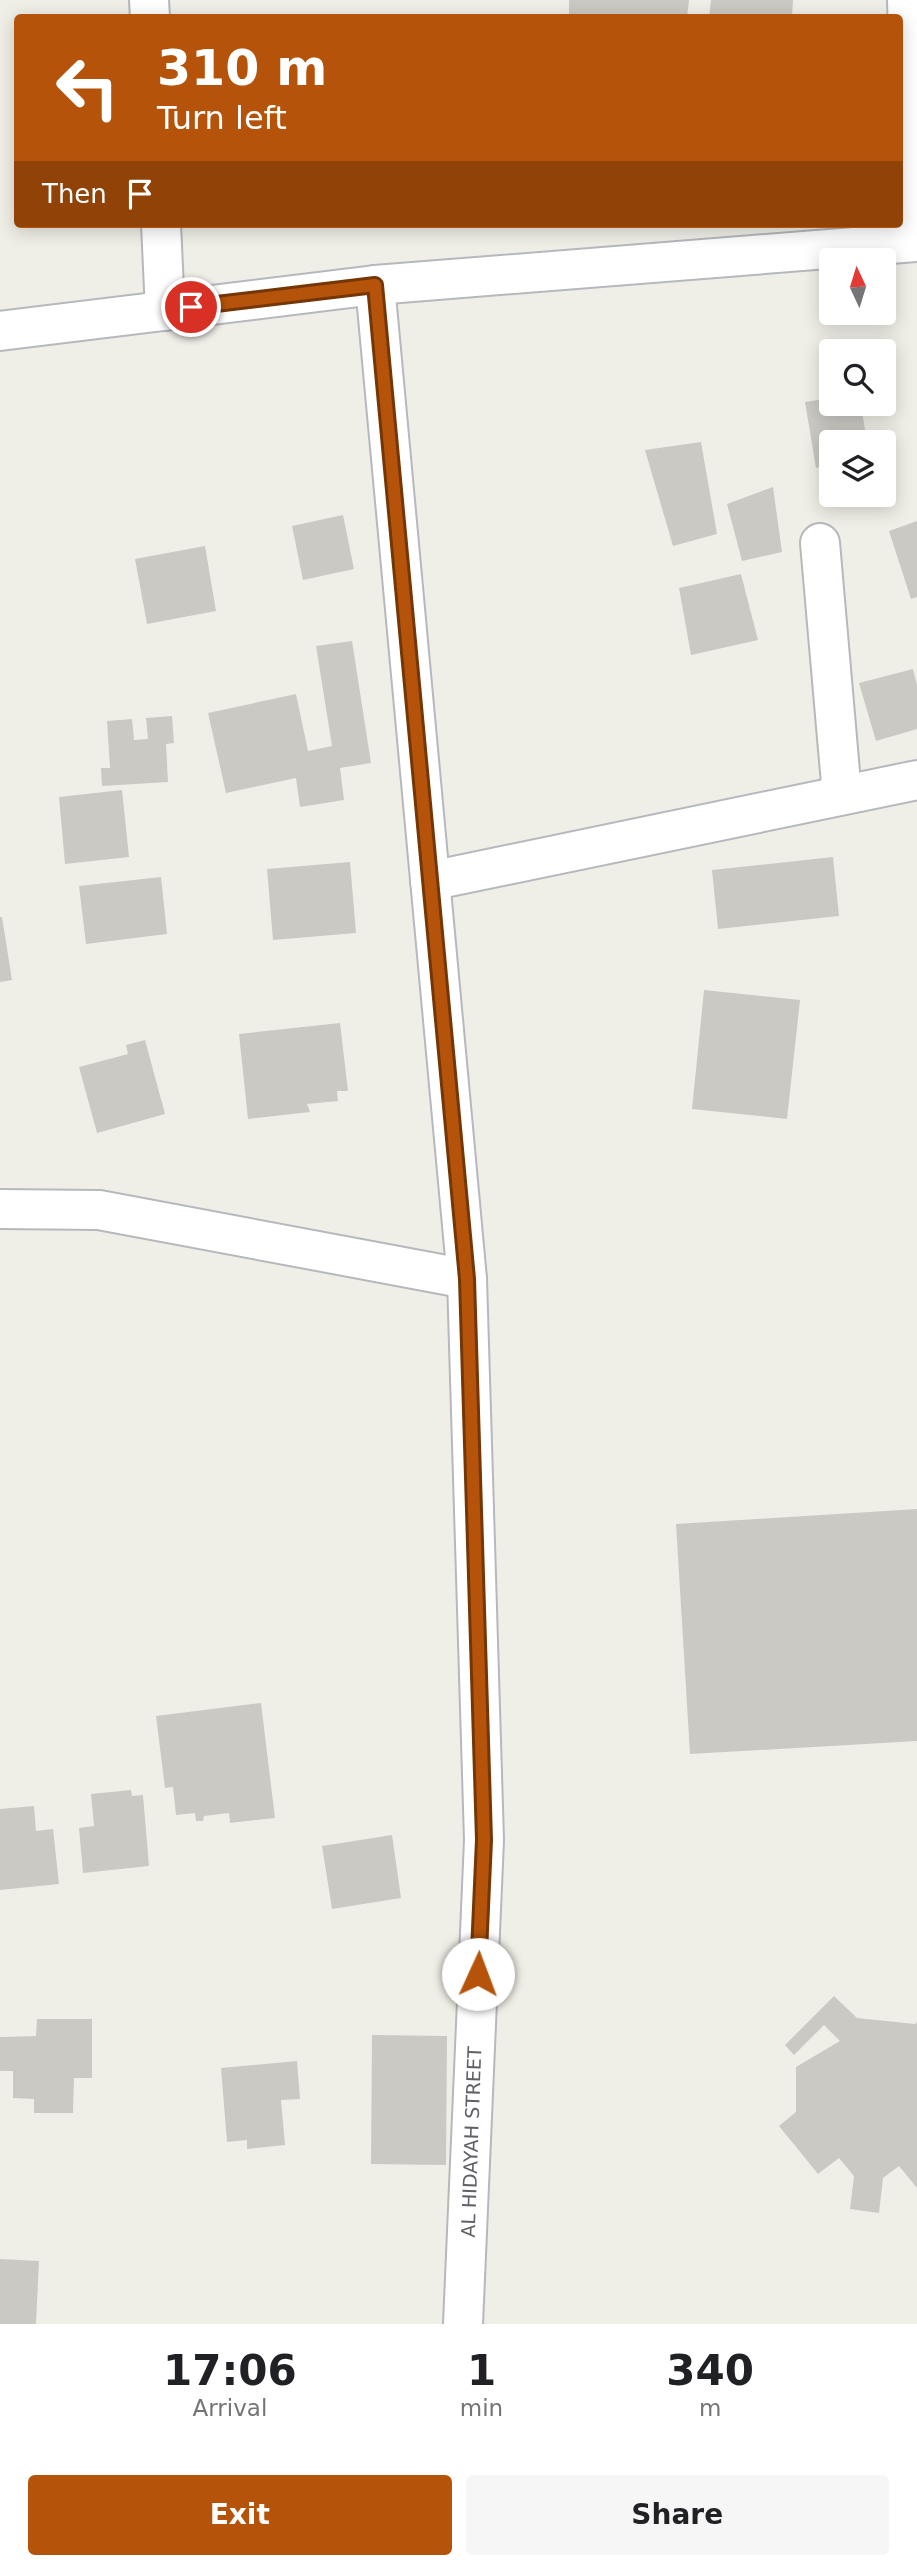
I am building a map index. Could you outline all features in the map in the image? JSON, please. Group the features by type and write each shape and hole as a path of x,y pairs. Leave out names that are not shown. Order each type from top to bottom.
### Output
{"street":[{"path":"0,331 375,285 915,242 907,0"},
{"path":"161,228 165,311"},
{"name":"AL HIDAYAH STREET","path":"375,285 467,1279 484,1840 463,2324"},
{"path":"820,543 842,795"},
{"path":"430,881 917,780"},
{"path":"0,1209 99,1210 467,1279"}],"building":[{"path":"569,0 689,0 687,14 569,14"},
{"path":"711,0 793,0 792,14 709,14"},
{"path":"819,400 819,416 863,416 865,430 819,430 819,467 816,468 805,402"},
{"path":"701,442 717,534 673,546 645,450"},
{"path":"773,487 782,552 742,561 727,504"},
{"path":"343,515 354,569 303,580 292,526"},
{"path":"917,521 917,597 911,599 889,531"},
{"path":"205,546 216,611 147,624 135,559"},
{"path":"741,574 758,640 691,655 679,588"},
{"path":"352,641 371,763 340,768 344,800 300,807 296,778 226,793 208,713 296,694 308,751 332,746 316,646"},
{"path":"913,669 917,685 917,729 876,741 859,683"},
{"path":"172,716 174,743 166,744 168,782 102,786 101,768 110,768 107,721 132,719 134,740 148,739 146,718"},
{"path":"122,790 129,857 65,864 59,797"},
{"path":"833,857 839,916 718,929 712,870"},
{"path":"350,862 356,933 273,940 267,869"},
{"path":"161,877 167,934 86,944 79,886"},
{"path":"0,917 12,980 0,982"},
{"path":"704,990 800,1000 787,1119 692,1109"},
{"path":"340,1023 348,1091 337,1091 338,1101 307,1104 310,1112 248,1119 239,1034"},
{"path":"145,1040 165,1114 97,1133 79,1067 128,1054 126,1045"},
{"path":"917,1509 917,1741 690,1754 676,1524"},
{"path":"261,1703 275,1818 230,1823 229,1813 204,1816 203,1821 196,1821 195,1813 176,1815 173,1787 165,1788 156,1716"},
{"path":"131,1790 132,1796 143,1795 149,1866 83,1873 79,1828 94,1826 91,1794"},
{"path":"34,1806 36,1831 53,1829 59,1884 0,1890 0,1809"},
{"path":"392,1835 401,1898 332,1909 322,1846"},
{"path":"834,1996 857,2018 915,2024 917,2022 917,2188 899,2166 883,2178 879,2213 850,2209 854,2176 839,2158 818,2174 779,2126 796,2112 796,2067 840,2041 824,2025 794,2055 785,2045"},
{"path":"37,2019 92,2019 92,2078 74,2078 73,2113 34,2113 34,2099 13,2098 13,2071 0,2071 0,2037 36,2036"},
{"path":"372,2035 447,2036 446,2165 371,2164"},
{"path":"297,2061 300,2099 281,2100 285,2145 247,2149 247,2140 227,2142 221,2068"},
{"path":"0,2259 39,2261 36,2324 0,2324"}],"route":[{"path":"191,307 375,285 467,1279 484,1840 478,1974"}]}
